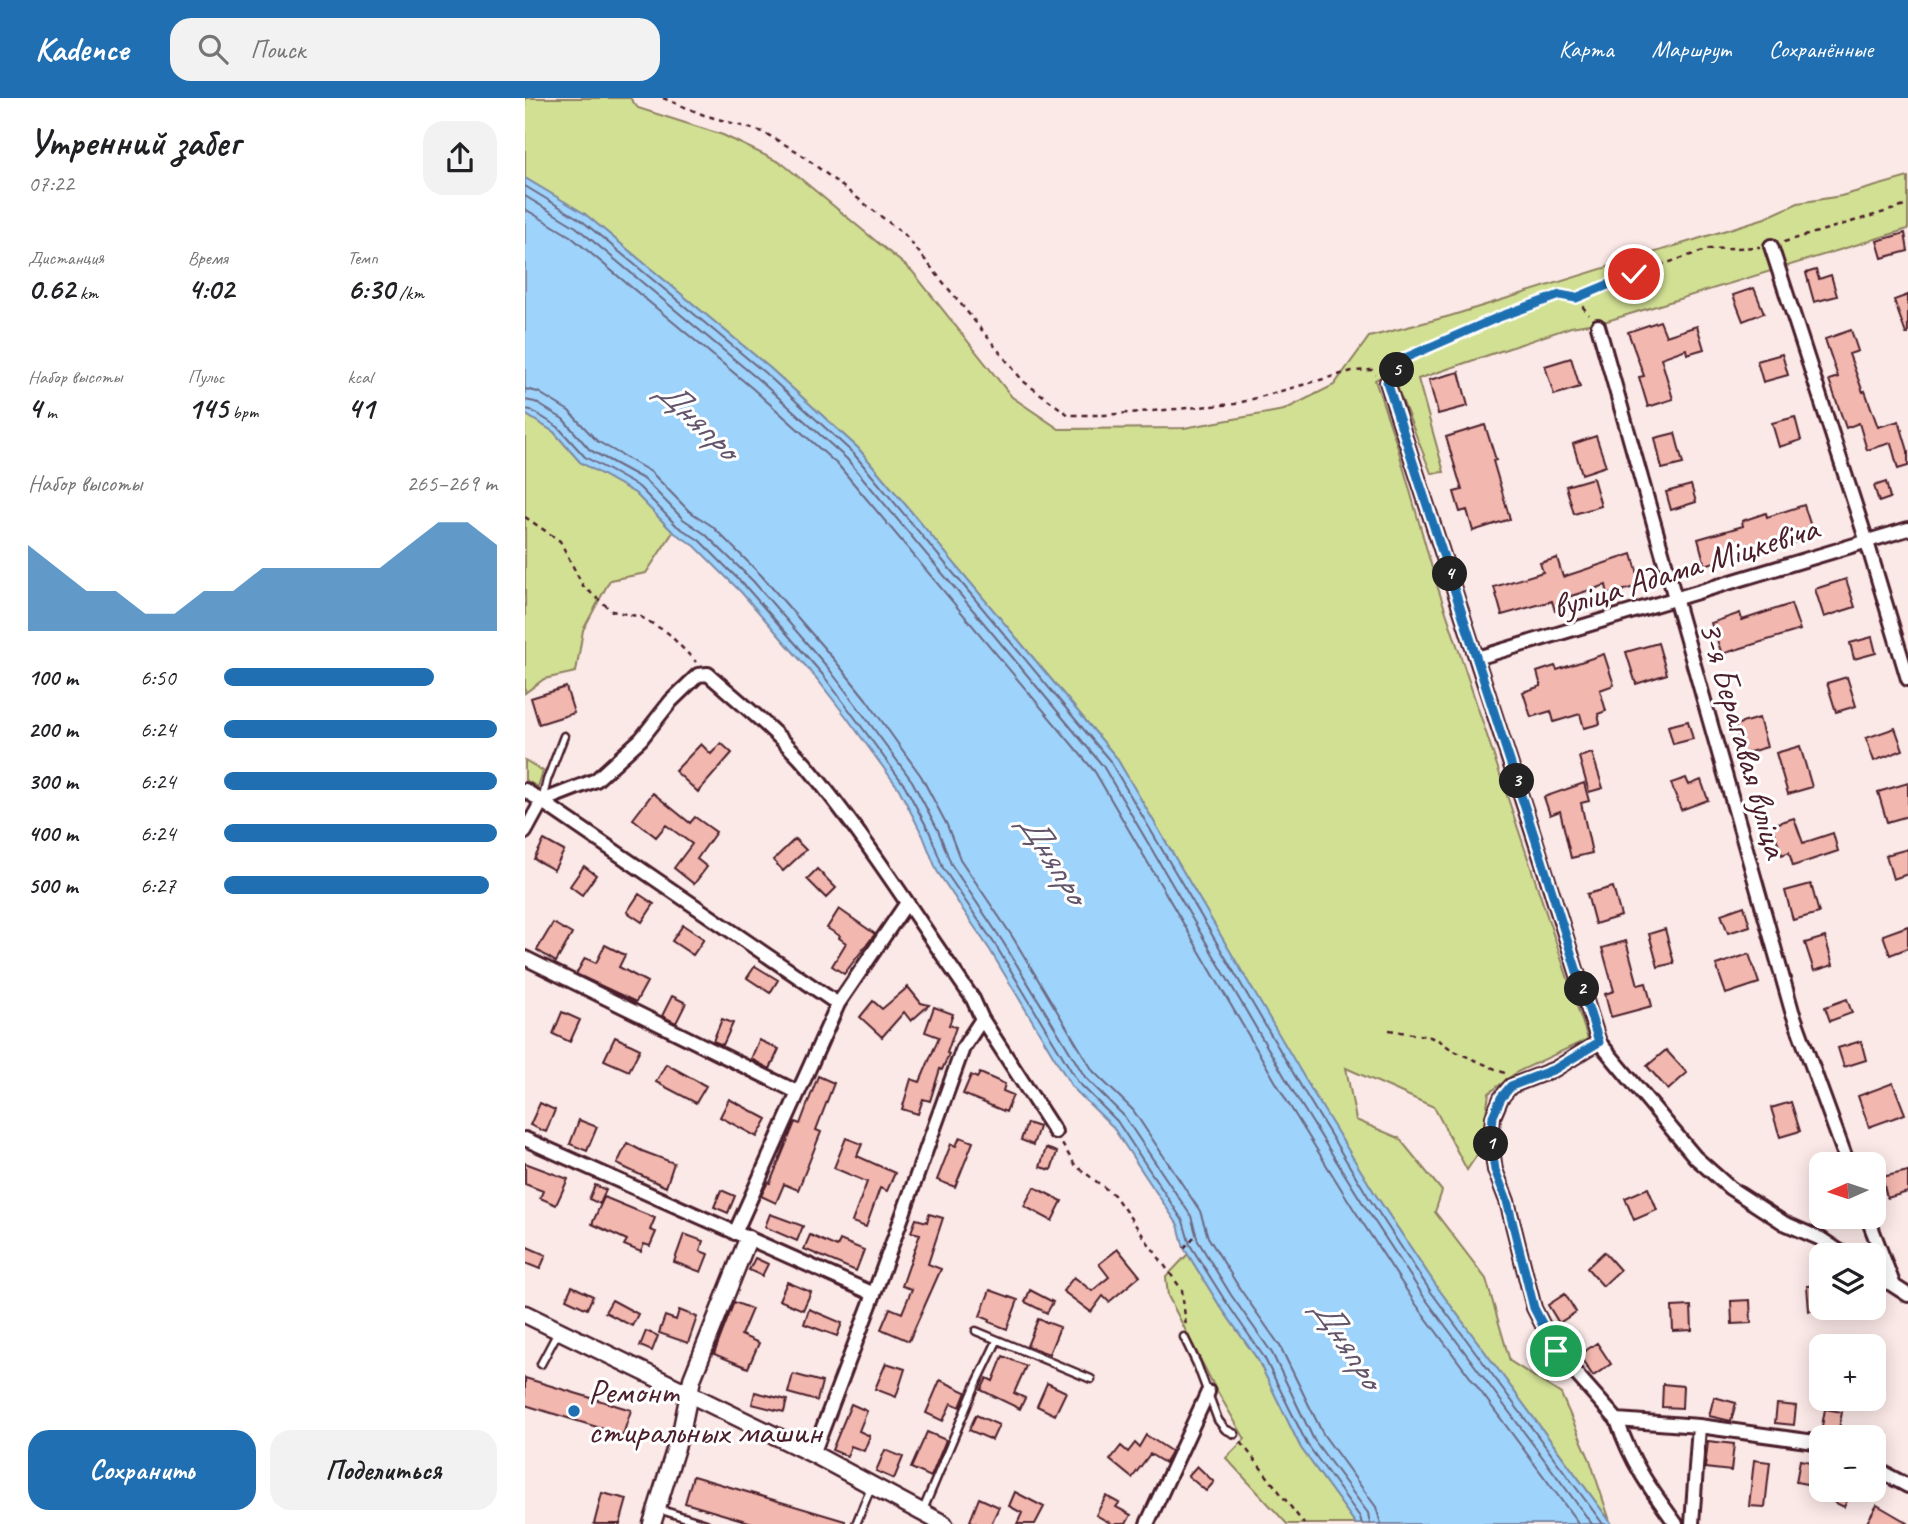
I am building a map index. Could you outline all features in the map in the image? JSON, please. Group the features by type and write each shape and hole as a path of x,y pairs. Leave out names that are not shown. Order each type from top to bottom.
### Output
{"street":[{"path":"1771,246 1867,542 1908,679"},
{"name":"3-я Берагавая вуліца","path":"1598,326 1792,1011 1843,1152"},
{"path":"1387,382 1599,1042 1695,1157 1730,1188 1784,1223 1827,1243"},
{"name":"вуліца Адама Міцкевіча","path":"1477,659 1908,529"},
{"path":"525,832 542,801 596,780 641,739 671,701 698,675 708,674 805,764 860,836 973,999 982,1019 1055,1132"},
{"path":"525,790 838,1004"},
{"path":"654,1516 682,1428 692,1379 741,1236 797,1092 838,1004 906,904"},
{"path":"525,958 797,1092"},
{"path":"813,1454 963,1048 982,1019"},
{"path":"1599,1042 1555,1069 1511,1086 1501,1098 1493,1116 1491,1142 1495,1170 1507,1201 1534,1308 1556,1351 1616,1420 1631,1458 1648,1487 1676,1524"},
{"path":"525,1139 874,1294"},
{"path":"1872,1229 1894,1286"},
{"path":"1886,1281 1908,1295"},
{"path":"525,1314 813,1454 944,1524"},
{"path":"1147,1524 1208,1392"},
{"path":"1616,1420 1699,1426 1809,1441"},
{"path":"1692,1524 1699,1426"},
{"path":"1886,1474 1908,1486"}],"lane":[{"path":"542,801 564,736"},
{"path":"541,1364 558,1330"},
{"path":"976,1331 1091,1379"},
{"path":"1184,1337 1218,1420 1225,1429 1235,1434"},
{"path":"923,1512 997,1341"},
{"path":"856,1524 872,1485"},
{"path":"654,1516 706,1524"}],"path":[{"path":"663,98 704,115 763,132 798,152 905,235 1023,381 1069,415 1105,415 1235,404 1352,371 1372,370 1387,382 1405,358 1499,317 1560,295 1576,298 1634,274 1709,249 1771,246 1908,205"},
{"path":"1576,298 1598,326"},
{"path":"525,517 560,541 583,586 612,611 641,617 669,633 708,674"},
{"path":"1389,1030 1430,1037 1451,1050 1524,1080"},
{"path":"1055,1132 1075,1165 1114,1195 1182,1290 1187,1321 1184,1337"},
{"path":"1184,1248 1194,1237"},
{"path":"1235,1434 1304,1524"}],"green space":[{"path":"525,98 630,98 638,108 723,135 783,164 912,271 1012,397 1059,429 1184,428 1284,410 1334,385 1369,337 1450,316 1765,218 1798,203 1841,196 1908,177 1908,229 1607,321 1571,327 1418,379 1444,472 1431,473 1391,372 1375,380 1397,445 1436,582 1588,1039 1517,1072 1489,1093 1481,1149 1467,1170 1434,1107 1346,1068 1356,1120 1399,1138 1442,1191 1435,1212 1486,1279 1510,1361 1561,1394 1590,1460 1610,1521 1437,1287 1375,1194 1116,757 858,448 770,368 585,214 525,178"},
{"path":"525,414 554,432 580,462 635,493 673,532 646,573 610,580 583,630 576,672 544,679 525,693"},
{"path":"525,760 543,771 538,787 525,780"},
{"path":"1188,1254 1258,1360 1301,1448 1356,1524 1287,1524 1226,1458 1245,1439 1168,1296 1166,1277"}],"water":[{"name":"Дняпро","path":"525,178 585,214 770,368 858,448 1116,757 1375,1194 1437,1287 1612,1524 1356,1524 1301,1448 1258,1360 1184,1248 1178,1225 1112,1126 1072,1087 990,950 937,871 899,789 845,715 741,592 695,546 673,532 635,493 580,462 554,432 525,414"}],"building":[{"path":"1905,233 1908,251 1882,258 1877,241"},
{"path":"1816,270 1819,279 1831,275 1837,296 1814,302 1806,273"},
{"path":"1754,288 1764,313 1743,321 1733,295"},
{"path":"1908,295 1908,334 1906,334 1894,300"},
{"path":"1660,321 1666,336 1697,326 1704,349 1687,354 1686,349 1661,358 1673,399 1648,407 1639,377 1644,376 1628,332"},
{"path":"1851,330 1858,351 1849,354 1863,392 1865,391 1878,427 1899,421 1908,451 1908,466 1898,469 1891,443 1867,450 1859,423 1846,428 1829,380 1838,377 1825,339"},
{"path":"1782,354 1788,375 1763,382 1757,361"},
{"path":"1571,358 1580,387 1554,395 1545,366"},
{"path":"1459,372 1468,406 1438,414 1429,380"},
{"path":"1795,417 1801,440 1779,447 1772,423"},
{"path":"1485,425 1510,519 1473,531 1467,510 1460,512 1454,492 1462,490 1446,437"},
{"path":"1675,433 1683,464 1662,469 1655,438"},
{"path":"1596,436 1606,466 1582,474 1573,444"},
{"path":"1593,478 1601,506 1574,514 1566,486"},
{"path":"1886,482 1890,498 1879,502 1874,486"},
{"path":"1691,485 1696,502 1671,510 1666,492"},
{"path":"1804,505 1814,536 1793,543 1791,536 1733,553 1734,556 1705,565 1698,539 1743,526 1742,521 1766,513 1767,517"},
{"path":"1632,554 1641,585 1608,595 1606,585 1568,597 1571,606 1555,611 1552,601 1502,615 1494,587 1543,572 1540,563 1557,558 1563,577"},
{"path":"1846,579 1855,607 1824,617 1815,589"},
{"path":"1791,604 1800,630 1722,654 1711,623 1740,613 1742,620"},
{"path":"1872,637 1876,653 1854,659 1850,643"},
{"path":"1658,643 1667,674 1636,684 1626,652"},
{"path":"1604,654 1614,685 1600,690 1606,711 1598,714 1600,724 1584,728 1580,714 1554,722 1551,711 1531,717 1523,692 1541,686 1537,672 1555,666 1557,670"},
{"path":"1847,677 1856,706 1836,712 1827,683"},
{"path":"566,687 574,713 539,724 531,698"},
{"path":"1759,718 1767,747 1743,754 1735,725"},
{"path":"1688,721 1693,739 1673,744 1668,726"},
{"path":"1895,728 1903,750 1874,761 1866,738"},
{"path":"721,743 732,753 698,792 675,771 701,744 711,754"},
{"path":"1800,746 1812,787 1788,794 1776,753"},
{"path":"1592,753 1603,788 1589,792 1579,757"},
{"path":"1686,778 1689,785 1701,780 1708,800 1681,810 1671,783"},
{"path":"1584,783 1589,801 1581,803 1592,853 1571,858 1560,811 1550,815 1544,797"},
{"path":"1908,783 1908,816 1887,822 1878,792"},
{"path":"653,793 690,823 695,817 716,832 697,859 707,867 694,884 674,868 692,844 666,825 656,837 633,819"},
{"path":"1794,818 1803,843 1833,833 1838,851 1793,866 1789,852 1782,855 1772,825"},
{"path":"795,839 806,850 783,871 773,860"},
{"path":"544,840 564,851 554,870 534,859"},
{"path":"1908,849 1908,874 1893,879 1886,855"},
{"path":"584,866 596,875 582,895 570,886"},
{"path":"817,869 836,888 826,898 807,879"},
{"path":"1811,884 1819,913 1793,920 1785,891"},
{"path":"1613,887 1621,916 1595,924 1587,894"},
{"path":"639,894 654,904 642,922 627,912"},
{"path":"1744,906 1750,926 1728,933 1721,914"},
{"path":"839,909 875,934 844,974 832,966 846,943 827,928"},
{"path":"553,923 572,934 556,962 537,950"},
{"path":"683,925 704,939 693,955 672,941"},
{"path":"1908,926 1908,948 1890,955 1883,935"},
{"path":"1665,929 1674,963 1658,967 1649,934"},
{"path":"1825,937 1833,965 1814,971 1805,943"},
{"path":"1626,941 1638,985 1646,983 1652,1006 1611,1017 1605,994 1614,991 1602,948"},
{"path":"605,945 625,955 619,967 647,982 636,1002 576,974 585,958 596,963"},
{"path":"1749,954 1759,983 1726,994 1716,965"},
{"path":"755,966 778,980 770,993 747,978"},
{"path":"908,987 921,1003 929,1005 911,1021 904,1012 882,1037 860,1017 873,1001 882,1009"},
{"path":"672,996 686,1003 676,1023 662,1016"},
{"path":"1847,999 1852,1013 1830,1021 1825,1007"},
{"path":"934,1007 953,1014 949,1025 956,1027 947,1053 949,1054 942,1070 940,1069 930,1101 923,1099 918,1114 902,1109 911,1079 920,1082 939,1037 925,1032"},
{"path":"562,1012 580,1020 570,1042 553,1034"},
{"path":"722,1019 733,1023 723,1045 713,1041"},
{"path":"615,1037 640,1049 629,1071 604,1060"},
{"path":"759,1040 779,1049 770,1069 751,1059"},
{"path":"1861,1041 1866,1060 1844,1067 1838,1048"},
{"path":"1666,1050 1687,1073 1668,1090 1647,1066"},
{"path":"666,1064 706,1086 696,1103 656,1082"},
{"path":"980,1073 1005,1084 1003,1091 1013,1095 1006,1112 963,1094 971,1075 977,1078"},
{"path":"818,1076 834,1083 816,1130 821,1132 798,1190 784,1184 776,1203 761,1196 768,1182 770,1183 795,1122 800,1124"},
{"path":"1893,1083 1905,1114 1869,1127 1858,1096"},
{"path":"729,1099 767,1119 757,1137 720,1117"},
{"path":"1791,1102 1800,1131 1780,1137 1771,1108"},
{"path":"540,1103 555,1110 546,1132 530,1125"},
{"path":"579,1120 597,1127 587,1151 570,1144"},
{"path":"1027,1123 1039,1127 1033,1145 1021,1140"},
{"path":"960,1137 973,1142 955,1187 937,1180 951,1144 956,1146"},
{"path":"846,1138 862,1144 857,1156 895,1173 887,1191 880,1188 866,1227 852,1222 867,1182 834,1168"},
{"path":"627,1143 674,1163 666,1187 617,1164"},
{"path":"1046,1148 1057,1152 1051,1170 1040,1167"},
{"path":"525,1163 568,1179 556,1205 540,1198 543,1191 525,1184"},
{"path":"1908,1171 1908,1192 1887,1198 1887,1176"},
{"path":"595,1185 606,1190 600,1204 589,1199"},
{"path":"1034,1187 1062,1201 1052,1221 1024,1206"},
{"path":"1648,1188 1657,1210 1634,1220 1625,1198"},
{"path":"721,1190 735,1196 728,1213 714,1207"},
{"path":"604,1197 655,1218 650,1230 656,1232 650,1246 644,1244 641,1252 624,1245 627,1240 592,1224"},
{"path":"770,1214 803,1226 797,1241 765,1227"},
{"path":"929,1214 943,1218 928,1264 941,1269 909,1341 881,1329 890,1308 902,1313 912,1289 902,1286 920,1234 911,1232 916,1219 927,1222"},
{"path":"684,1234 703,1241 700,1251 708,1254 701,1272 674,1262"},
{"path":"810,1235 837,1247 840,1240 864,1250 856,1271 804,1249"},
{"path":"525,1246 546,1255 540,1269 525,1263"},
{"path":"1118,1249 1140,1276 1109,1302 1103,1296 1091,1312 1063,1291 1074,1277 1092,1291 1109,1277 1099,1264"},
{"path":"1604,1252 1620,1270 1603,1286 1587,1268"},
{"path":"755,1258 768,1264 762,1276 749,1270"},
{"path":"787,1282 811,1292 803,1310 779,1300"},
{"path":"572,1286 593,1296 587,1309 566,1299"},
{"path":"990,1290 1018,1300 1007,1329 980,1316"},
{"path":"1030,1290 1053,1302 1047,1313 1025,1302"},
{"path":"1565,1294 1576,1312 1559,1323 1548,1305"},
{"path":"612,1300 638,1314 632,1326 605,1312"},
{"path":"1750,1300 1751,1323 1732,1324 1731,1301"},
{"path":"734,1302 752,1309 741,1335 759,1343 748,1368 714,1354"},
{"path":"1691,1306 1692,1330 1673,1331 1672,1307"},
{"path":"809,1309 842,1323 837,1336 804,1324"},
{"path":"679,1310 697,1317 688,1343 659,1333 665,1316 676,1320"},
{"path":"1038,1319 1060,1327 1049,1354 1027,1346"},
{"path":"646,1331 658,1336 652,1351 640,1346"},
{"path":"1597,1343 1611,1364 1593,1376 1579,1355"},
{"path":"1003,1356 1026,1366 1014,1393 1025,1398 1020,1409 981,1390 987,1378 993,1381"},
{"path":"886,1363 905,1369 896,1397 875,1389"},
{"path":"793,1374 822,1382 817,1401 788,1393"},
{"path":"525,1378 631,1410 623,1435 525,1405"},
{"path":"940,1380 966,1392 960,1407 951,1403 943,1421 926,1413"},
{"path":"1047,1383 1066,1392 1055,1415 1037,1406"},
{"path":"1663,1384 1683,1386 1682,1408 1662,1407"},
{"path":"755,1392 787,1400 784,1412 752,1404"},
{"path":"1714,1397 1736,1403 1731,1421 1709,1416"},
{"path":"851,1404 867,1411 859,1431 870,1436 864,1451 851,1446 847,1456 832,1450"},
{"path":"1777,1404 1796,1406 1794,1425 1775,1423"},
{"path":"1825,1411 1842,1412 1840,1425 1822,1425"},
{"path":"976,1415 999,1425 992,1440 969,1430"},
{"path":"927,1432 946,1440 931,1477 911,1468"},
{"path":"1146,1435 1171,1451 1165,1463 1150,1454 1132,1478 1110,1460 1121,1446 1128,1452 1135,1443 1139,1447"},
{"path":"1708,1441 1734,1444 1731,1471 1705,1468"},
{"path":"885,1450 903,1457 894,1479 876,1471"},
{"path":"1754,1460 1770,1462 1765,1507 1749,1506"},
{"path":"1800,1460 1809,1462 1809,1484 1796,1482"},
{"path":"1197,1466 1214,1482 1206,1491 1188,1476"},
{"path":"693,1476 845,1521 845,1524 756,1524 685,1503"},
{"path":"1015,1492 1044,1507 1035,1524 1017,1524 1022,1513 1009,1506"},
{"path":"602,1493 627,1499 620,1524 594,1524"},
{"path":"1106,1496 1119,1503 1116,1507 1131,1515 1126,1524 1112,1524 1096,1515"},
{"path":"979,1498 999,1507 991,1524 970,1521"},
{"path":"1834,1502 1846,1502 1844,1507"},
{"path":"1877,1505 1908,1523 1908,1524 1866,1524"}],"place":[{"name":"Ремонт стиральных машин","path":"574,1411"}],"route":[{"path":"1556,1351 1534,1308 1507,1201 1495,1170 1491,1142 1493,1116 1501,1098 1511,1086 1555,1069 1599,1042 1387,382 1405,358 1499,317 1560,295 1576,298 1634,274"}]}
